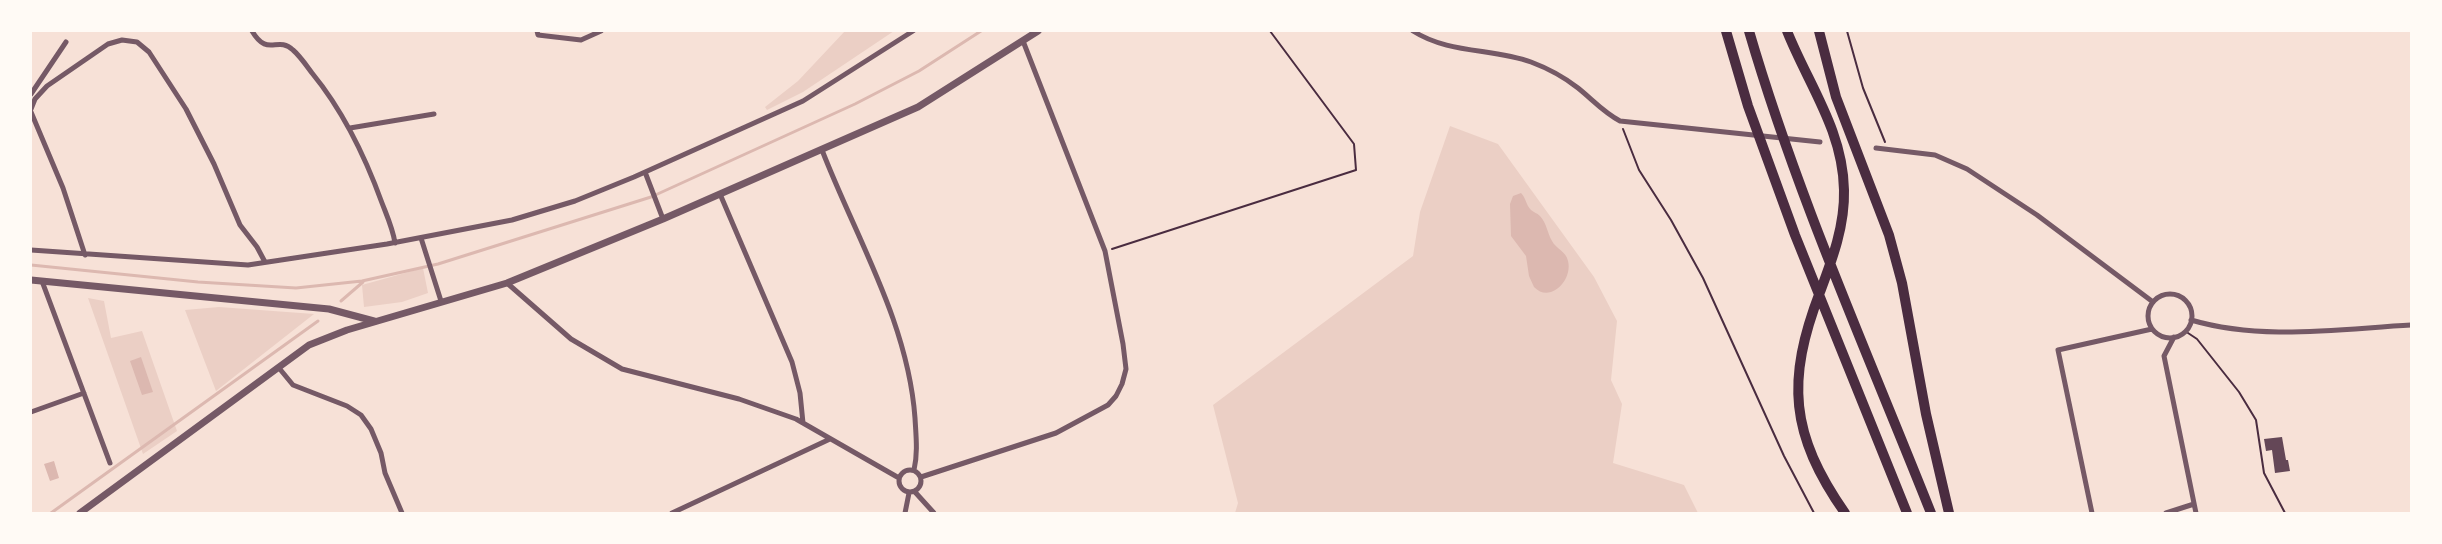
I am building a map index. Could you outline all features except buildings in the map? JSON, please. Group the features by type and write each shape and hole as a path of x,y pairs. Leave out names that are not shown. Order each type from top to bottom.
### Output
{"highway":[{"path":"1726,31 1748,106 1795,235 1907,513"},
{"path":"1749,31 1773,108 1836,278 1931,513"},
{"path":"1786,31 1830,122 1838,148 1844,190 1841,223 1834,252 1806,332 1797,378 1800,424 1817,470 1844,513"},
{"path":"1819,31 1836,97 1886,228 1902,283 1926,414 1949,513"}],"street":[{"path":"252,31 262,44 267,46 284,44 294,50 329,94 350,128 377,190 396,243"},
{"path":"537,31 538,35 581,40 601,31"},
{"path":"31,250 240,265 396,243 512,220 575,201 645,172 803,101 913,31"},
{"path":"80,513 309,345 374,321 506,283 663,219 918,108 1038,31"},
{"path":"1413,31 1443,46 1514,57 1532,63 1555,73 1578,88 1605,114 1620,121 1820,142"},
{"path":"85,255 64,188 31,110 35,99 46,86 108,44 122,40 137,42 149,52 186,109 214,164 240,224 257,247 265,262"},
{"path":"921,477 1056,433 1094,414 1108,405 1116,396 1126,368 1105,251 1023,41"},
{"path":"31,94 66,42"},
{"path":"350,128 434,114"},
{"path":"1876,148 1935,155 1967,169 2037,215 2153,302"},
{"path":"822,150 882,289 902,342 913,394 917,447 914,470"},
{"path":"645,172 663,219"},
{"path":"720,194 792,362 800,393 803,423"},
{"path":"421,238 441,301"},
{"path":"31,280 329,309 374,321"},
{"path":"42,281 110,463"},
{"path":"506,283 571,339 622,368 740,399 803,423 899,478 901,486 912,492 934,513"},
{"path":"2174,337 2159,335 2152,329 2148,314 2153,302 2166,294 2178,296 2189,305 2191,320 2185,331 2174,337 2164,356 2196,513"},
{"path":"2191,320 2216,327 2277,333 2411,325"},
{"path":"2092,513 2058,350 2152,329"},
{"path":"279,368 293,385 347,406 362,415 371,429 381,452 385,473 402,513"},
{"path":"31,412 84,393"},
{"path":"672,513 830,439"},
{"path":"905,513 912,492 921,483 921,477 914,470"},
{"path":"899,478 906,471 914,470"},
{"path":"2166,513 2194,504"}],"path":[{"path":"1105,251 1356,170 1354,144 1270,31"},
{"path":"1848,31 1863,88 1887,149"},
{"path":"1620,121 1639,170 1703,278 1784,456 1814,513"},
{"path":"2185,331 2197,339 2239,392 2256,420 2264,473 2285,513"}],"shaded area":[{"path":"845,31 894,31 803,92 767,110 765,107 798,81"},
{"path":"1450,126 1498,144 1594,277 1617,321 1611,380 1622,404 1613,463 1684,485 1698,513 1235,513 1238,503 1213,405 1413,256 1420,212"},
{"path":"1521,193 1529,208 1542,219 1550,238 1563,252 1568,261 1569,268 1564,282 1553,291 1547,293 1540,292 1534,287 1529,276 1526,256 1511,236 1510,204 1513,196"},
{"path":"423,268 428,293 402,302 364,307 362,285"},
{"path":"88,298 104,301 111,338 142,331 177,431 143,454"},
{"path":"219,307 314,314 216,391 185,310"},
{"path":"141,357 153,392 142,395 130,361"},
{"path":"54,461 59,478 50,481 44,464"}],"waterway":[{"path":"31,265 198,282 296,288 362,281 438,264 651,197 855,104 919,71 981,31"},
{"path":"341,301 363,282"},
{"path":"51,513 318,321"}]}
